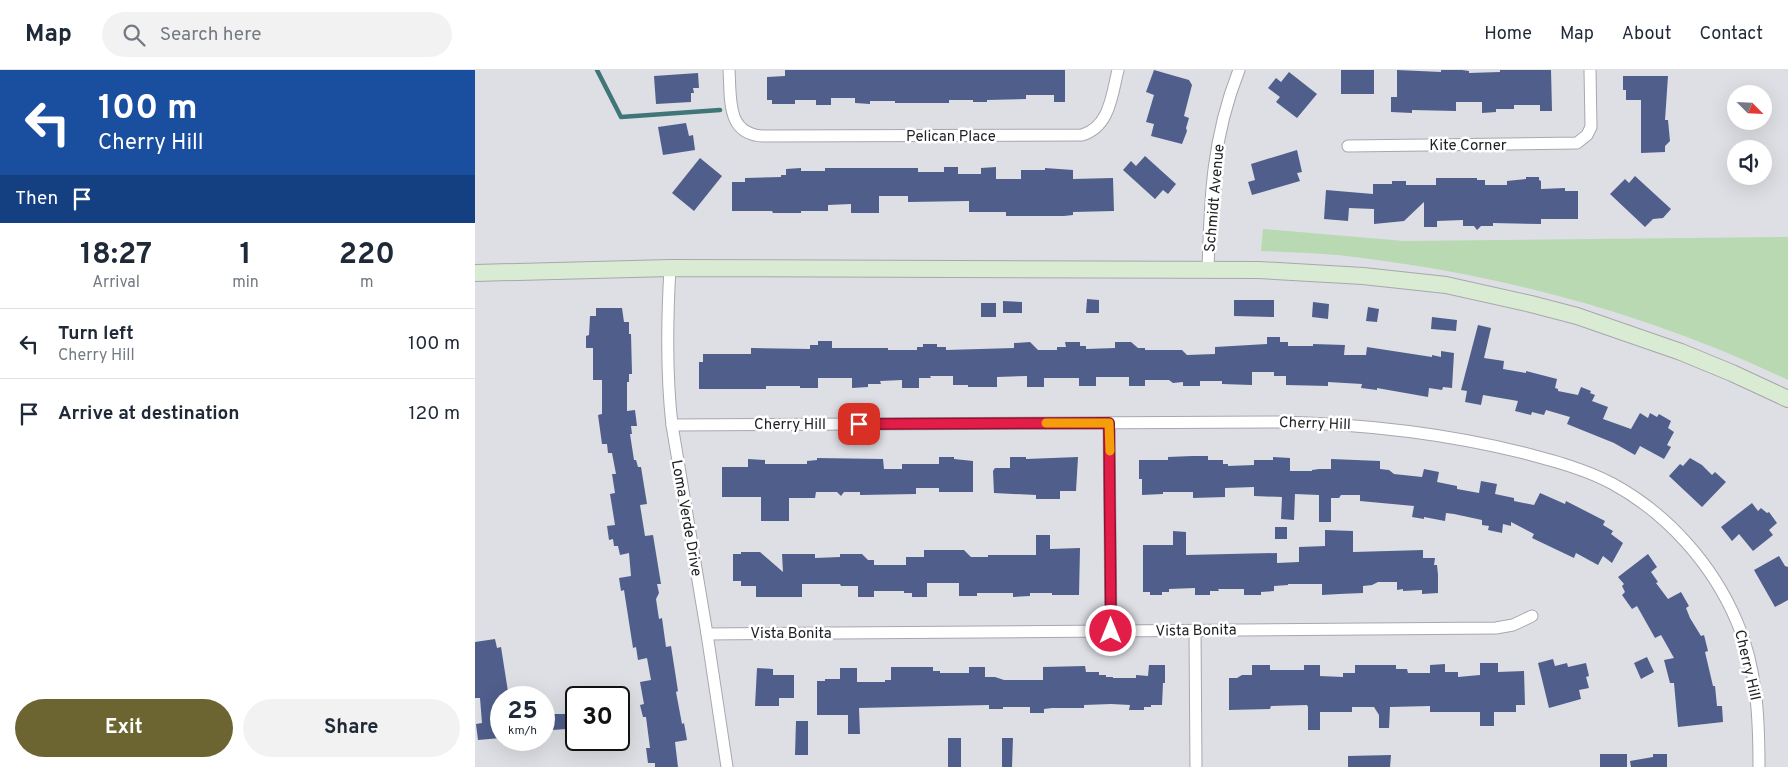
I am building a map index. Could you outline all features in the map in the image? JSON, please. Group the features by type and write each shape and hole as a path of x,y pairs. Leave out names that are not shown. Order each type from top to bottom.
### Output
{"main road":[{"path":"475,273 670,268 1281,270 1392,279 1446,285 1531,304 1627,332 1732,373 1788,399"}],"street":[{"name":"Pelican Place","path":"729,70 731,107 736,124 741,130 752,135 764,136 1082,135 1096,130 1105,118 1118,70"},
{"name":"Schmidt Avenue","path":"1208,270 1214,162 1226,106 1239,70"},
{"name":"Kite Corner","path":"1348,146 1577,143 1585,138 1591,126 1590,70"},
{"name":"Loma Verde Drive","path":"670,268 668,330 669,391 672,425 727,767"},
{"path":"1109,423 1111,631"},
{"name":"Cherry Hill","path":"672,425 1329,423 1408,430 1464,440 1546,459 1587,472 1611,483 1641,502 1670,527 1702,562 1726,599 1738,623 1753,674 1758,706 1759,767"},
{"name":"Vista Bonita","path":"707,634 1496,628 1513,625 1532,616"},
{"path":"1195,630 1196,767"}],"green space":[{"path":"1263,229 1404,241 1788,237 1788,380 1680,334 1568,298 1511,284 1395,262 1337,255 1261,251"}],"building":[{"path":"785,70 1065,70 1065,102 1054,102 1054,95 1026,95 1026,99 987,100 987,102 973,102 973,100 949,100 949,103 870,101 870,104 855,103 855,98 831,98 831,105 816,105 816,100 795,100 795,104 772,104 772,100 767,100 767,77 785,76"},
{"path":"1154,70 1189,80 1192,85 1184,116 1189,118 1187,131 1182,144 1151,136 1154,124 1146,122 1154,95 1146,92"},
{"path":"1341,70 1374,70 1374,94 1341,94"},
{"path":"1397,70 1441,72 1441,70 1462,70 1469,71 1469,73 1500,72 1500,70 1551,70 1552,111 1540,111 1540,105 1514,105 1514,109 1496,109 1496,112 1482,113 1482,102 1456,102 1456,111 1412,110 1412,113 1391,112 1391,97 1397,97"},
{"path":"1289,72 1317,94 1297,118 1276,102 1280,97 1268,88 1276,78 1281,82"},
{"path":"698,73 699,88 693,88 694,93 691,93 691,102 656,104 654,76"},
{"path":"1623,76 1668,76 1665,120 1668,120 1670,141 1665,146 1665,152 1641,153 1641,100 1626,100 1626,90 1623,90"},
{"path":"686,123 689,136 693,135 695,150 663,155 658,127"},
{"path":"1297,150 1302,172 1297,173 1300,181 1252,195 1248,182 1255,180 1251,164"},
{"path":"1145,156 1176,184 1168,194 1163,190 1155,199 1123,170 1131,161 1136,166"},
{"path":"700,158 722,176 694,211 672,193"},
{"path":"944,167 958,167 958,174 981,174 981,168 996,167 996,179 1021,179 1021,170 1045,170 1045,168 1073,170 1073,179 1113,178 1114,211 1073,212 1073,215 1064,216 1006,216 1006,212 969,212 969,201 908,202 908,196 879,196 879,213 851,213 851,204 828,205 828,211 801,211 801,213 732,211 732,182 745,182 745,178 781,177 781,175 786,175 786,169 801,168 801,171 825,171 825,168 918,168 918,172 944,172"},
{"path":"1635,176 1671,209 1663,218 1653,219 1645,227 1610,194 1625,179 1629,183"},
{"path":"1526,177 1539,177 1541,189 1565,188 1565,191 1578,191 1578,219 1541,219 1541,224 1493,223 1493,226 1481,226 1477,230 1474,226 1463,226 1463,220 1437,221 1437,227 1424,227 1424,202 1404,221 1374,224 1374,209 1349,208 1348,221 1324,219 1326,190 1373,194 1373,184 1392,184 1392,181 1406,181 1406,185 1436,185 1436,178 1477,178 1477,180 1485,180 1485,185 1507,185 1507,181 1526,179"},
{"path":"1087,299 1099,300 1099,313 1086,313"},
{"path":"1234,300 1274,300 1274,317 1234,316"},
{"path":"1003,301 1022,302 1022,313 1003,313"},
{"path":"1313,302 1329,304 1328,319 1312,317"},
{"path":"981,303 996,303 996,317 981,317"},
{"path":"1368,307 1379,309 1377,322 1366,321"},
{"path":"596,308 622,308 624,322 629,322 632,374 629,374 629,382 627,382 627,411 635,410 637,426 631,426 632,434 630,434 634,460 636,460 638,467 641,467 647,504 640,505 645,536 653,535 661,584 657,584 659,593 656,599 659,619 662,618 666,647 671,646 678,691 676,692 687,740 675,742 678,767 655,767 655,763 648,763 646,748 650,748 646,717 643,717 640,705 644,704 640,682 651,680 647,658 638,660 636,647 633,648 624,590 621,591 619,578 631,576 629,553 620,555 618,546 614,546 613,539 609,540 607,526 615,525 610,494 615,493 612,474 616,474 612,453 608,453 607,444 602,444 598,415 602,414 602,380 593,380 593,348 586,348 590,316 596,316"},
{"path":"1432,317 1457,320 1456,331 1431,329"},
{"path":"1478,325 1491,328 1484,358 1504,361 1503,369 1526,373 1526,371 1557,379 1555,388 1558,391 1578,395 1581,387 1591,391 1590,393 1595,395 1592,401 1608,407 1603,419 1631,429 1640,413 1648,418 1650,413 1657,417 1659,414 1671,421 1668,428 1674,432 1667,445 1671,447 1664,459 1640,446 1635,455 1614,443 1567,424 1570,417 1546,410 1544,415 1532,412 1531,415 1515,411 1518,401 1483,395 1481,405 1465,402 1467,391 1461,390"},
{"path":"1267,337 1280,337 1280,342 1288,342 1288,346 1313,346 1313,344 1345,345 1344,355 1366,355 1367,347 1432,357 1432,355 1441,357 1441,351 1454,353 1452,388 1443,387 1442,390 1429,388 1428,397 1377,388 1377,390 1361,388 1362,384 1328,382 1328,386 1286,385 1286,376 1274,376 1274,372 1252,372 1252,385 1222,384 1222,381 1200,381 1200,386 1183,386 1183,382 1173,383 1169,380 1145,380 1145,386 1129,386 1129,377 1096,377 1096,386 1079,386 1079,378 1044,378 1044,387 1027,387 1027,376 997,377 997,387 968,387 968,385 953,385 953,376 930,376 931,378 919,378 919,388 902,388 902,380 880,381 881,384 868,384 868,387 852,388 852,378 818,378 818,388 766,386 766,389 699,389 699,362 703,362 703,354 751,354 751,348 810,349 810,345 818,345 818,341 832,341 832,348 888,348 888,350 917,350 917,347 923,347 923,344 937,344 937,347 946,347 946,350 1014,348 1014,343 1030,342 1038,350 1057,350 1057,347 1066,347 1065,342 1080,342 1080,346 1086,346 1086,349 1115,348 1115,342 1131,342 1138,348 1145,348 1145,350 1182,350 1187,355 1215,354 1215,347 1267,344"},
{"path":"1208,456 1208,460 1223,460 1223,464 1228,464 1228,466 1254,465 1254,460 1273,460 1273,457 1290,458 1290,471 1331,469 1331,459 1380,461 1380,469 1389,470 1394,474 1422,477 1424,469 1439,472 1437,482 1457,486 1457,489 1479,493 1481,481 1497,484 1495,494 1514,498 1514,501 1534,505 1540,493 1565,504 1566,501 1605,521 1603,525 1613,531 1611,534 1623,543 1612,563 1603,556 1598,565 1576,553 1574,558 1532,538 1534,534 1511,522 1511,526 1503,524 1502,533 1488,530 1489,526 1482,525 1482,520 1454,514 1446,513 1445,521 1412,517 1414,506 1360,501 1360,495 1341,495 1339,498 1331,498 1331,522 1319,522 1319,495 1295,494 1294,520 1281,519 1282,497 1254,496 1254,487 1225,488 1225,497 1193,498 1193,492 1163,492 1163,494 1142,495 1142,479 1139,479 1139,460 1168,460 1168,457"},
{"path":"939,457 954,457 954,459 973,461 973,492 939,492 939,488 916,488 916,494 860,495 860,492 844,492 841,496 837,492 816,492 815,498 789,498 789,521 761,521 761,497 722,497 722,467 748,467 748,459 765,460 765,464 807,464 807,461 817,460 817,458 883,459 884,469 902,469 902,464 939,464"},
{"path":"1010,457 1026,457 1026,459 1078,457 1076,491 1060,491 1060,499 1036,499 1036,495 994,493 993,471 995,468 1010,468"},
{"path":"1690,458 1702,465 1712,475 1715,472 1726,482 1702,507 1669,476 1680,464 1683,466"},
{"path":"1752,503 1758,511 1761,508 1767,513 1769,512 1777,523 1769,530 1773,535 1753,551 1739,534 1732,541 1721,527"},
{"path":"1275,527 1287,527 1287,539 1275,539"},
{"path":"1325,530 1353,531 1353,552 1423,550 1423,558 1435,558 1434,565 1437,565 1438,593 1422,594 1422,590 1397,590 1397,582 1378,582 1363,586 1363,593 1322,595 1322,584 1274,586 1274,591 1261,592 1261,595 1244,595 1244,589 1218,589 1219,591 1210,591 1210,595 1195,595 1195,588 1169,589 1169,592 1162,592 1162,595 1150,595 1150,592 1143,592 1143,545 1173,545 1173,531 1186,532 1186,555 1277,553 1277,563 1299,562 1299,547 1325,546"},
{"path":"1036,535 1050,535 1050,549 1080,548 1079,595 1030,593 1030,596 1013,597 1013,593 977,593 977,596 959,596 959,583 927,583 927,597 912,597 912,593 904,593 904,591 874,591 874,597 858,597 858,586 802,584 802,597 756,597 756,586 741,586 741,581 733,581 733,554 741,554 741,552 760,552 783,572 782,554 815,554 815,558 840,557 840,554 862,554 868,560 874,560 874,565 906,565 906,557 924,557 924,550 964,550 971,557 1036,555"},
{"path":"1648,554 1657,567 1651,572 1658,582 1656,583 1668,599 1681,592 1689,606 1686,608 1690,618 1701,636 1704,635 1708,651 1705,652 1713,686 1715,686 1717,706 1722,706 1723,722 1678,727 1674,683 1670,683 1664,660 1674,658 1661,635 1655,638 1637,606 1632,609 1622,595 1625,592 1622,586 1624,584 1618,577"},
{"path":"1779,556 1785,566 1788,567 1788,600 1775,607 1754,570"},
{"path":"495,639 497,648 501,647 507,686 490,686 490,739 478,740 476,724 482,723 480,698 475,698 475,642"},
{"path":"1647,657 1654,672 1641,679 1634,663"},
{"path":"1553,659 1555,666 1567,663 1568,667 1586,663 1589,676 1586,677 1589,688 1579,690 1581,699 1549,708 1538,663"},
{"path":"1480,663 1498,663 1498,672 1524,671 1525,705 1516,705 1516,712 1494,712 1494,726 1480,726 1480,712 1430,712 1430,706 1390,707 1389,728 1379,728 1379,715 1374,707 1352,707 1352,712 1320,712 1320,730 1308,730 1307,705 1271,706 1270,709 1229,710 1229,678 1252,675 1252,665 1270,665 1270,670 1304,670 1304,665 1320,665 1320,676 1343,677 1343,673 1355,673 1355,665 1396,665 1396,669 1407,669 1408,673 1430,673 1430,665 1445,664 1445,672 1458,672 1458,677 1480,675"},
{"path":"1149,665 1165,665 1165,683 1163,683 1162,705 1151,705 1151,707 1144,707 1144,710 1129,710 1130,705 1111,704 1084,705 1084,708 1044,709 1044,713 1030,713 1030,707 989,709 989,705 859,708 860,734 848,734 848,715 817,715 817,681 840,679 840,668 857,668 857,682 885,682 885,680 891,680 891,667 933,667 933,671 940,671 940,673 969,673 969,667 985,667 985,677 995,677 1004,680 1043,680 1043,667 1085,666 1086,672 1099,672 1099,675 1106,675 1106,677 1136,678 1136,675 1148,676"},
{"path":"757,668 773,669 773,675 794,675 794,698 779,698 779,706 755,706"},
{"path":"555,714 565,714 565,729 555,730"},
{"path":"796,721 808,721 808,755 795,755"},
{"path":"948,738 961,738 961,767 948,767"},
{"path":"1002,738 1013,738 1012,767 1002,767"},
{"path":"1600,754 1627,754 1627,767 1600,767"},
{"path":"1653,754 1667,754 1667,767 1631,767 1630,761 1653,757"},
{"path":"1391,755 1390,767 1348,767 1348,756"}],"waterway":[{"path":"597,70 621,117 720,110"}],"slow traffic":[{"path":"1046,423 1109,423 1110,451"}],"route":[{"path":"859,424 1109,423 1111,631"}]}
